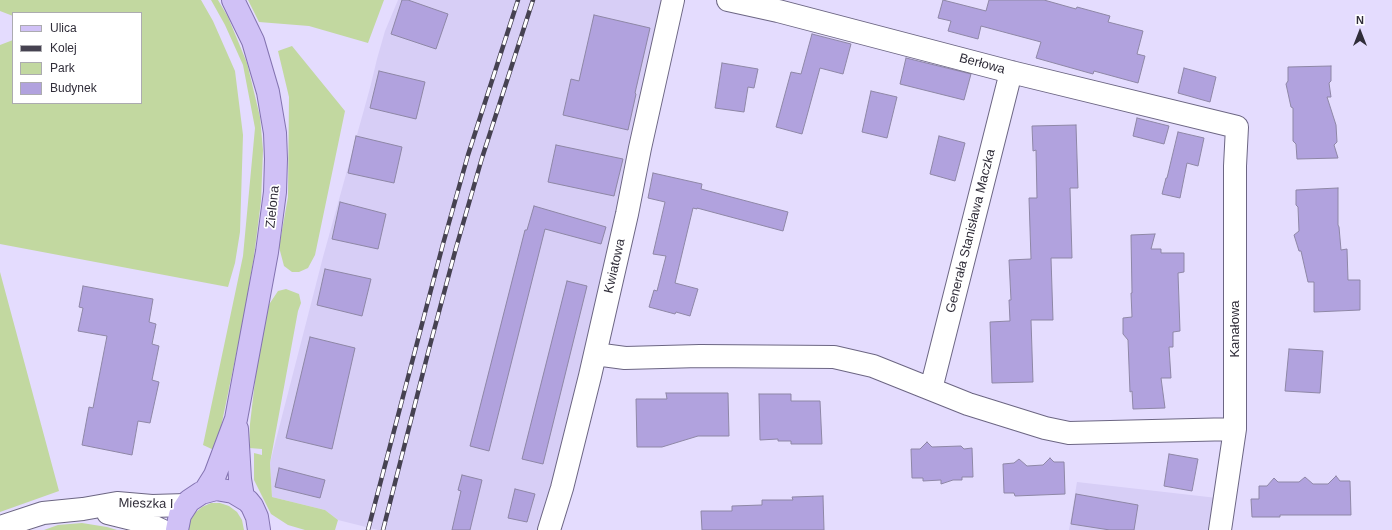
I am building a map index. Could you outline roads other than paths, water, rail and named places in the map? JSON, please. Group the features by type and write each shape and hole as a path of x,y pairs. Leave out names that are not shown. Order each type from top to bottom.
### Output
{"main road":[{"name":"Zielona","path":"205,491 215,475 236,419 273,217 276,192 276,159 272,110 265,80 251,37 233,0"},
{"name":"Zielona","path":"236,419 240,479 243,497"},
{"path":"177,530 180,515 186,505 193,498 205,491 222,489 243,497 252,506 263,527"}],"street":[{"name":"Kwiatowa","path":"549,530 562,488 595,354 673,0"},
{"name":"Berłowa","path":"728,0 807,18 1011,72 1237,127"},
{"name":"Generała Stanisława Maczka","path":"931,389 1011,72"},
{"name":"Kanałowa","path":"1220,530 1235,429 1235,166 1237,127"},
{"path":"595,354 625,358 700,356 834,357 873,366 968,404 1045,428 1069,433 1235,429"},
{"name":"Mieszka I","path":"0,527 43,513 83,509 117,503 152,506 186,505"},
{"name":"Mieszka I","path":"83,509 110,513 144,522 161,530"}],"railway":[{"path":"368,530 443,244 468,155 518,0"},
{"path":"383,530 456,248 482,158 533,0"}]}
